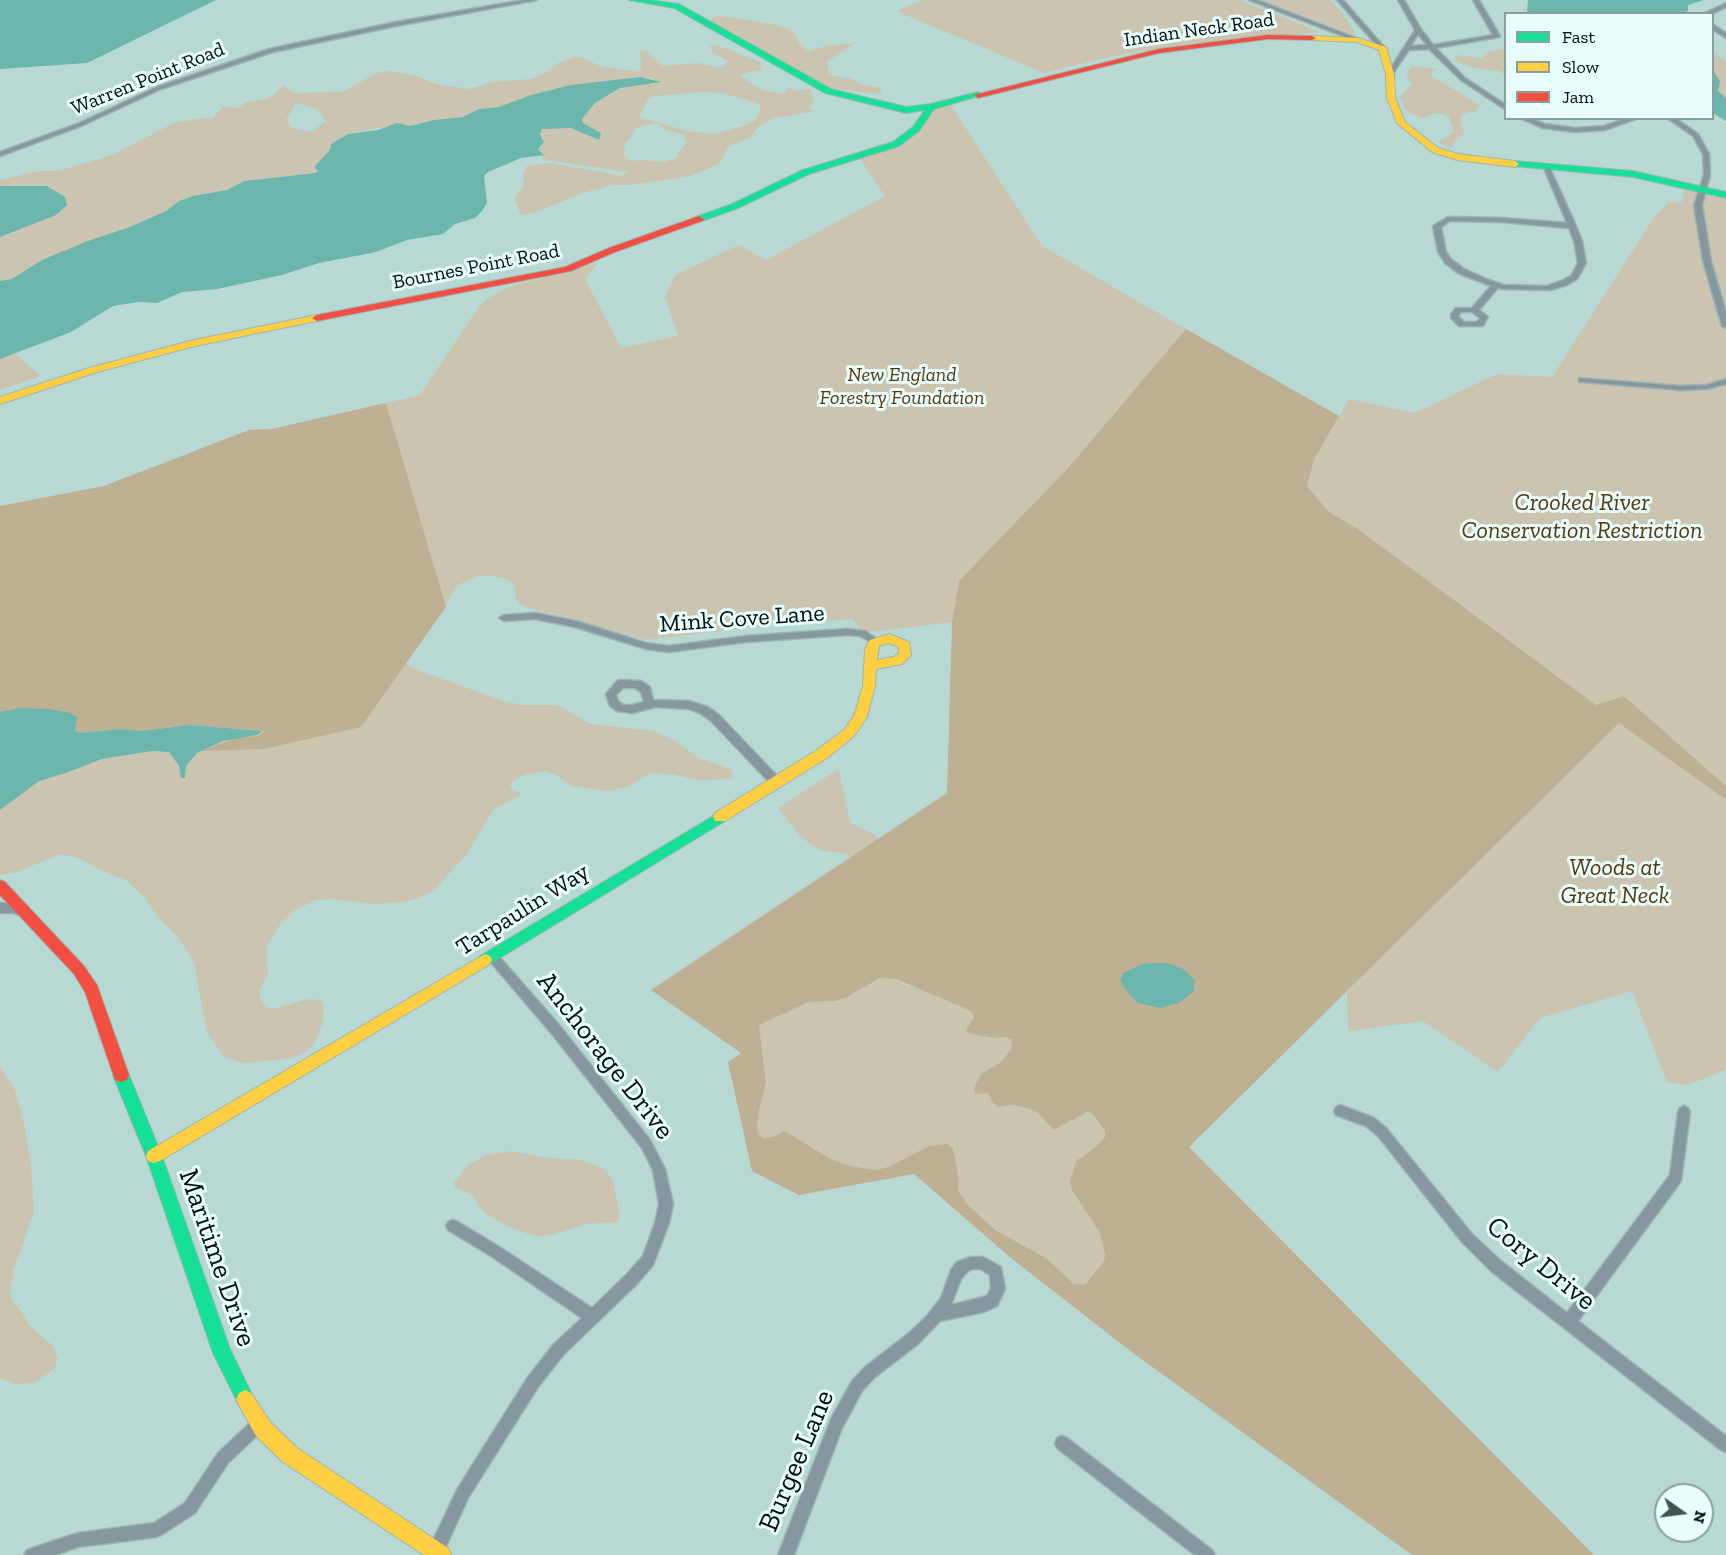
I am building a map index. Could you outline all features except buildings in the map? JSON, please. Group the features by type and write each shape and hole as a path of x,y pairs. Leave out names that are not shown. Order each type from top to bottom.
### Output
{"street":[{"name":"Warren Point Road","path":"0,154 79,125 159,88 264,52 530,0"},
{"name":"Indian Neck Road","path":"633,0 676,6 785,69 837,94 903,110 931,107 1159,51 1268,37 1358,40 1383,49"},
{"path":"1252,0 1358,40"},
{"path":"1340,0 1383,49 1390,74 1391,98 1401,123 1435,150 1470,160 1633,174 1726,195"},
{"path":"1401,0 1418,30 1431,47 1463,79 1504,107"},
{"path":"1406,48 1431,47 1497,36 1482,14 1476,0"},
{"path":"1710,12 1726,5"},
{"path":"1714,27 1726,36"},
{"path":"1390,74 1418,30"},
{"name":"Bournes Point Road","path":"0,401 93,370 194,343 446,291 568,269 612,250 735,206 806,172 896,144 916,129 931,107"},
{"path":"1528,120 1543,126 1575,130 1605,128 1629,120"},
{"path":"1673,120 1696,135 1702,144 1708,169 1698,206 1704,245 1726,326"},
{"path":"1546,166 1572,226 1582,263 1574,277 1564,283 1539,289 1496,285 1468,274 1444,257 1438,239 1439,223 1456,218 1572,226"},
{"path":"1474,310 1496,285"},
{"path":"1582,380 1681,388 1708,387 1726,381"},
{"name":"Mink Cove Lane","path":"504,618 535,616 576,624 646,646 669,649 746,639 846,632 862,633 876,642"},
{"path":"870,665 894,663 906,652 905,645 894,639 885,638 876,642"},
{"name":"Tarpaulin Way","path":"154,1156 492,956 822,754 853,728 865,702 871,650 876,642"},
{"path":"649,703 647,693 637,684 621,684 611,694 614,703 621,708 632,709 656,703 688,705 704,710 715,718 776,782"},
{"name":"Maritime Drive","path":"0,886 90,985 127,1091 154,1156 222,1353 242,1397 259,1424 290,1455 439,1553"},
{"path":"0,908 13,908 25,912"},
{"name":"Anchorage Drive","path":"439,1553 463,1493 527,1391 559,1349 631,1280 648,1260 664,1214 665,1192 662,1180 646,1144 556,1030 492,956"},
{"name":"Cory Drive","path":"1340,1111 1370,1122 1382,1132 1467,1238 1496,1266 1726,1444"},
{"path":"1570,1321 1676,1177 1684,1112"},
{"path":"453,1226 591,1316"},
{"name":"Burgee Lane","path":"786,1555 848,1401 870,1372 913,1339 937,1315 946,1302 956,1275 962,1267 971,1263 983,1263 996,1272 999,1289 992,1301 984,1305 937,1315"},
{"path":"32,1555 78,1540 156,1530 190,1508 223,1458 259,1424"},
{"path":"1062,1443 1207,1555"}],"green space":[{"path":"923,0 1240,0 1320,32 1184,44 1113,56 1044,73 896,11"},
{"path":"1260,0 1330,0 1343,14 1357,36"},
{"path":"713,17 767,23 789,29 808,51 855,43 827,62 829,72 833,76 852,79 861,85 879,87 882,90 878,94 822,87 710,22"},
{"path":"712,45 728,49 761,63 762,70 744,73 740,76 762,90 782,94 788,88 798,91 810,89 814,101 809,107 813,112 773,118 759,126 749,138 729,146 719,164 690,176 631,185 613,185 582,193 539,211 521,215 515,199 524,184 523,175 527,166 550,163 622,176 628,172 547,160 542,156 544,153 538,149 544,142 540,130 571,128 598,140 601,133 583,123 582,119 595,103 626,86 658,83 654,79 640,77 571,85 499,107 479,109 463,117 434,120 410,126 403,124 388,126 348,134 330,146 330,150 315,173 244,181 227,190 193,196 130,227 42,260 12,279 0,281 0,237 13,233 62,195 41,185 0,186 0,180 39,171 58,171 112,155 174,123 204,118 212,119 223,107 239,108 246,102 267,99 283,85 293,93 342,92 377,73 389,71 417,76 435,84 469,89 493,82 531,79 543,74 558,63 575,57 600,66 637,72 641,68 640,50 646,51 663,66 698,63 724,66 728,61 713,53 710,47","holes":["703,92 722,93 757,103 760,105 760,113 755,120 746,125 714,134 687,131 639,117 648,99 655,96","296,103 317,109 326,121 311,132 292,128 286,120","646,124 659,124 661,128 684,135 687,143 678,153 677,158 664,162 631,161 624,155 625,143 635,129"]},
{"path":"1504,49 1504,74 1500,71 1475,68 1455,61 1457,55 1485,59 1483,56 1487,52"},
{"path":"1714,53 1726,61 1726,98 1718,91"},
{"path":"1412,66 1438,69 1431,74 1433,77 1480,105 1476,111 1462,114 1461,126 1464,134 1454,142 1452,147 1438,142 1454,132 1449,117 1438,113 1422,118 1406,111 1400,97 1412,84 1406,75"},
{"name":"New England Forestry Foundation","path":"950,104 1042,246 1186,329 1069,467 959,581 952,622 862,633 853,619 774,624 647,640 520,605 516,599 514,585 507,579 493,576 478,576 462,583 445,605 386,403 420,395 478,308 487,299 506,288 598,263 585,279 621,348 678,336 665,297 675,275 739,245 766,260 885,196 858,156 909,139 935,108"},
{"name":"Crooked River Conservation Restriction","path":"1685,188 1726,198 1726,786 1624,696 1596,705 1358,529 1329,512 1307,487 1314,460 1349,399 1415,413 1497,374 1552,377 1653,219 1669,201 1681,203"},
{"path":"7,347 41,376 0,390 0,350"},
{"path":"400,660 415,669 503,701 522,705 562,707 590,724 653,731 676,741 698,758 731,769 733,779 698,780 671,774 650,773 627,787 608,791 571,786 546,771 524,775 510,785 513,791 520,792 519,796 493,810 466,855 434,890 419,898 402,902 374,904 334,899 316,900 295,910 279,926 266,948 268,974 259,992 266,1007 273,1009 309,999 321,1000 324,1007 322,1025 314,1044 304,1053 293,1058 244,1063 224,1057 207,1033 194,963 189,953 175,934 157,916 145,898 126,880 78,858 61,854 14,873 0,875 0,810 39,781 102,759 152,751 170,753 179,767 181,777 185,778 185,768 194,755 223,741 260,730 190,725 141,731 120,729 80,733 13,709 0,712 0,677"},
{"name":"Woods at Great Neck","path":"1619,722 1726,800 1726,1070 1687,1085 1667,1082 1632,991 1540,1018 1498,1072 1423,1021 1348,1031 1347,992"},
{"path":"839,770 850,823 874,834 902,870 852,860 847,854 819,850 801,837 778,808"},
{"path":"880,978 896,979 904,984 938,995 971,1011 974,1018 966,1028 992,1038 1006,1037 1012,1040 1011,1049 1000,1063 982,1073 974,1088 988,1093 993,1103 999,1107 1012,1105 1027,1108 1038,1113 1050,1128 1087,1111 1092,1113 1105,1131 1105,1137 1076,1161 1070,1181 1072,1190 1100,1233 1105,1254 1104,1261 1086,1284 1074,1284 1046,1258 995,1230 967,1204 958,1191 959,1180 955,1157 929,1146 888,1167 876,1170 849,1166 829,1158 812,1150 798,1138 760,1136 757,1130 759,1110 766,1082 759,1025 809,1002 836,1001 847,997"},
{"path":"0,1066 15,1090 24,1123 31,1164 34,1211 14,1269 10,1292 12,1301 22,1312 28,1324 54,1347 58,1358 54,1369 34,1383 15,1384 0,1378"},
{"path":"512,1151 541,1157 581,1160 604,1169 613,1180 620,1216 617,1222 586,1224 553,1235 535,1236 509,1227 491,1217 482,1210 472,1195 455,1187 454,1183 468,1165 486,1155"}],"shaded area":[{"path":"1186,329 1339,416 1314,460 1307,486 1329,512 1358,529 1596,705 1624,696 1726,786 1726,800 1619,723 1189,1147 1594,1555 1412,1555 1133,1353 1011,1258 914,1174 799,1195 752,1171 728,1062 741,1053 651,990 947,793 952,622 959,581 1069,467","holes":["880,978 896,979 971,1011 974,1018 966,1029 968,1033 993,1038 1006,1037 1012,1040 1011,1049 1000,1063 982,1073 974,1088 975,1094 988,1093 993,1103 999,1107 1012,1105 1038,1113 1053,1130 1087,1112 1092,1113 1105,1131 1105,1137 1076,1161 1070,1181 1072,1190 1100,1233 1105,1254 1104,1261 1086,1284 1074,1284 1046,1258 995,1230 967,1204 958,1191 959,1180 955,1157 953,1149 948,1144 929,1146 888,1167 876,1170 849,1166 829,1158 785,1131 773,1137 760,1136 757,1130 759,1110 766,1082 759,1025 809,1002 836,1001 847,997"]},
{"path":"386,403 446,607 361,727 264,749 200,751 236,738 259,736 264,731 190,725 141,731 120,729 80,733 75,731 77,717 70,713 20,708 0,713 0,506 104,486 249,430 271,429"}],"water":[{"path":"0,0 216,0 87,63 0,69"},
{"path":"1528,0 1704,0 1688,5 1688,11 1685,12 1527,12"},
{"path":"1714,72 1720,81 1718,91 1726,98 1726,121 1714,114"},
{"path":"640,77 661,82 620,88 595,103 582,119 583,123 601,133 599,140 571,128 542,129 540,134 544,142 538,149 544,155 521,158 488,172 484,176 487,203 482,211 475,218 455,224 443,234 407,240 376,252 319,263 282,275 217,289 182,292 157,303 139,302 113,306 71,332 0,359 0,281 12,279 42,260 130,227 193,196 227,190 244,181 315,173 318,171 315,168 316,165 330,150 331,144 348,134 378,130 397,123 410,126 434,120 463,117 479,109 499,107 531,95 571,85"},
{"path":"0,186 47,186 65,197 67,205 56,215 0,237"},
{"path":"20,708 49,709 70,713 77,717 75,731 80,733 120,729 141,731 190,725 262,731 257,735 223,741 197,753 186,766 185,778 181,778 179,766 169,752 152,751 102,759 39,781 0,810 0,712"},
{"path":"1168,963 1183,969 1195,980 1194,991 1181,1002 1161,1008 1138,1003 1120,981 1123,973 1143,964"}],"traffic: fast":[{"path":"633,0 676,6 828,91 906,110 931,107 978,95"},
{"path":"699,219 735,206 806,172 896,144 916,129 931,107"},
{"path":"1515,164 1633,174 1726,195"},
{"path":"485,960 720,817"},
{"path":"121,1075 154,1156 222,1353 245,1399"}],"traffic: slow":[{"path":"1312,38 1358,40 1383,49 1390,74 1391,98 1401,123 1435,150 1457,157 1515,164"},
{"path":"0,401 93,370 194,343 317,318"},
{"path":"720,817 822,754 849,733 860,717 869,686 871,650 874,643 889,638 905,645 905,655 898,661 870,665"},
{"path":"154,1156 485,960"},
{"path":"245,1399 263,1429 290,1455 441,1555"}],"traffic: jam":[{"path":"978,95 1159,51 1268,37 1312,38"},
{"path":"317,318 568,269 612,250 699,219"},
{"path":"0,886 79,970 92,990 121,1075"}]}
